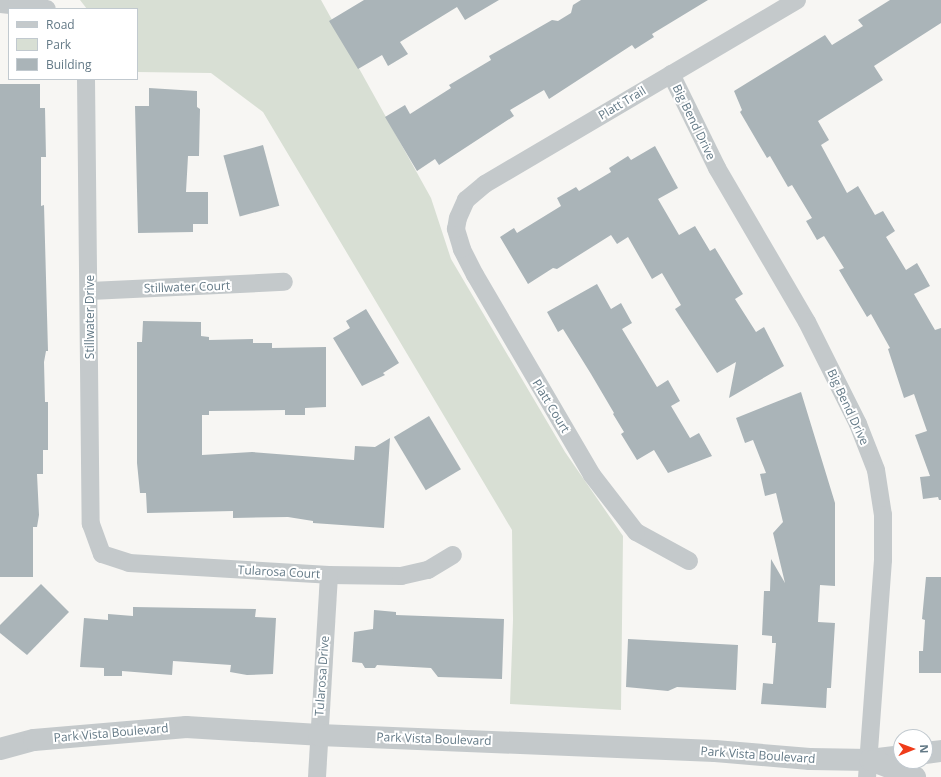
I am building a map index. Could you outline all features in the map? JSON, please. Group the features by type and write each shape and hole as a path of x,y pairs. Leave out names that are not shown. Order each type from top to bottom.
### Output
{"street":[{"name":"Platt Trail","path":"458,218 466,200 485,184 797,0"},
{"path":"0,4 38,8"},
{"name":"Big Bend Drive","path":"671,74 717,168 807,322 858,424 876,470 883,515 884,560 868,768"},
{"name":"Stillwater Drive","path":"86,80 90,291 91,524 102,554"},
{"name":"Platt Court","path":"458,218 456,229 462,248 475,275 592,475 636,532 689,561"},
{"name":"Stillwater Court","path":"90,291 284,282"},
{"name":"Tularosa Court","path":"102,554 129,563 329,575 401,576 428,570 453,555"},
{"name":"Tularosa Drive","path":"317,777 329,575"},
{"name":"Park Vista Boulevard","path":"0,749 34,740 186,727 319,735 715,751 810,759 915,777"},
{"name":"Park Vista Boulevard","path":"868,768 893,759"}],"green space":[{"path":"80,0 321,0 431,198 451,259 565,452 623,536 621,710 510,704 513,620 512,530 263,112 211,73 138,72 138,8 86,8"}],"building":[{"path":"364,0 499,0 465,20 457,7 400,42 408,54 388,66 382,55 358,69 329,21"},
{"path":"581,0 708,0 652,34 654,37 635,49 632,45 549,99 544,90 510,110 514,116 439,165 435,159 417,171 385,117 405,105 410,114 451,88 449,85 491,60 489,56 552,20 558,21 571,13 573,5"},
{"path":"890,0 941,0 941,23 874,66 883,80 818,121 829,140 821,145 847,193 858,186 875,215 883,211 895,231 886,237 906,270 917,263 930,286 914,294 935,330 941,328 941,500 939,500 938,497 923,499 920,477 930,476 915,435 927,431 914,394 904,398 888,349 890,348 871,314 867,317 839,270 844,268 824,236 817,240 806,221 812,218 792,185 788,187 770,156 767,158 740,112 742,110 734,91 825,35 832,45 863,26 858,20"},
{"path":"0,84 40,84 40,108 45,108 46,157 41,157 41,206 44,205 48,351 46,351 44,362 45,402 48,402 48,450 43,450 43,474 37,474 39,515 37,527 33,527 33,577 0,577"},
{"path":"149,88 197,91 197,107 200,109 199,156 188,156 186,192 208,192 208,224 193,224 193,232 138,233 135,106 149,106"},
{"path":"263,145 279,206 240,216 223,156"},
{"path":"655,146 678,188 658,199 679,235 695,226 710,251 715,248 743,294 735,299 756,332 764,327 784,366 729,398 736,362 717,373 675,309 681,305 662,273 652,279 628,237 617,244 611,235 557,269 553,268 528,284 500,237 514,228 517,233 561,206 557,198 576,187 579,191 611,172 609,168 628,156 631,160"},
{"path":"597,284 611,309 621,303 632,323 622,329 657,387 668,380 680,401 671,406 690,438 699,433 712,456 668,473 654,450 637,460 621,434 624,432 613,414 614,413 591,374 563,329 558,332 547,312"},
{"path":"366,309 399,363 383,373 385,375 362,386 333,338 350,328 346,321"},
{"path":"143,321 201,322 201,336 209,337 209,340 253,339 253,343 272,343 272,348 326,347 326,407 305,408 305,415 285,415 285,410 209,411 209,415 202,415 202,455 252,452 354,460 355,446 375,447 390,438 384,528 313,523 313,521 288,517 233,518 233,511 147,513 146,493 140,493 137,463 137,342 142,342"},
{"path":"801,392 835,503 835,586 820,585 818,622 835,623 831,688 827,688 826,708 761,704 763,683 773,684 776,643 772,643 772,636 762,635 764,591 770,591 771,559 785,583 773,533 783,522 776,493 765,496 760,474 766,473 753,440 745,443 736,418"},
{"path":"429,416 461,469 426,490 394,437"},
{"path":"926,577 941,577 941,673 919,673 919,651 923,651 925,620 922,619"},
{"path":"41,584 69,612 27,655 0,633 0,625"},
{"path":"133,607 256,609 255,617 276,618 273,674 247,675 230,672 231,665 173,661 172,675 122,671 122,676 104,676 104,668 80,667 84,618 108,620 108,614 133,616"},
{"path":"374,610 396,612 396,615 504,619 502,679 438,677 431,668 377,665 375,668 365,668 362,663 352,662 354,632 373,629"},
{"path":"628,639 738,645 736,690 677,687 668,691 626,687"}]}
